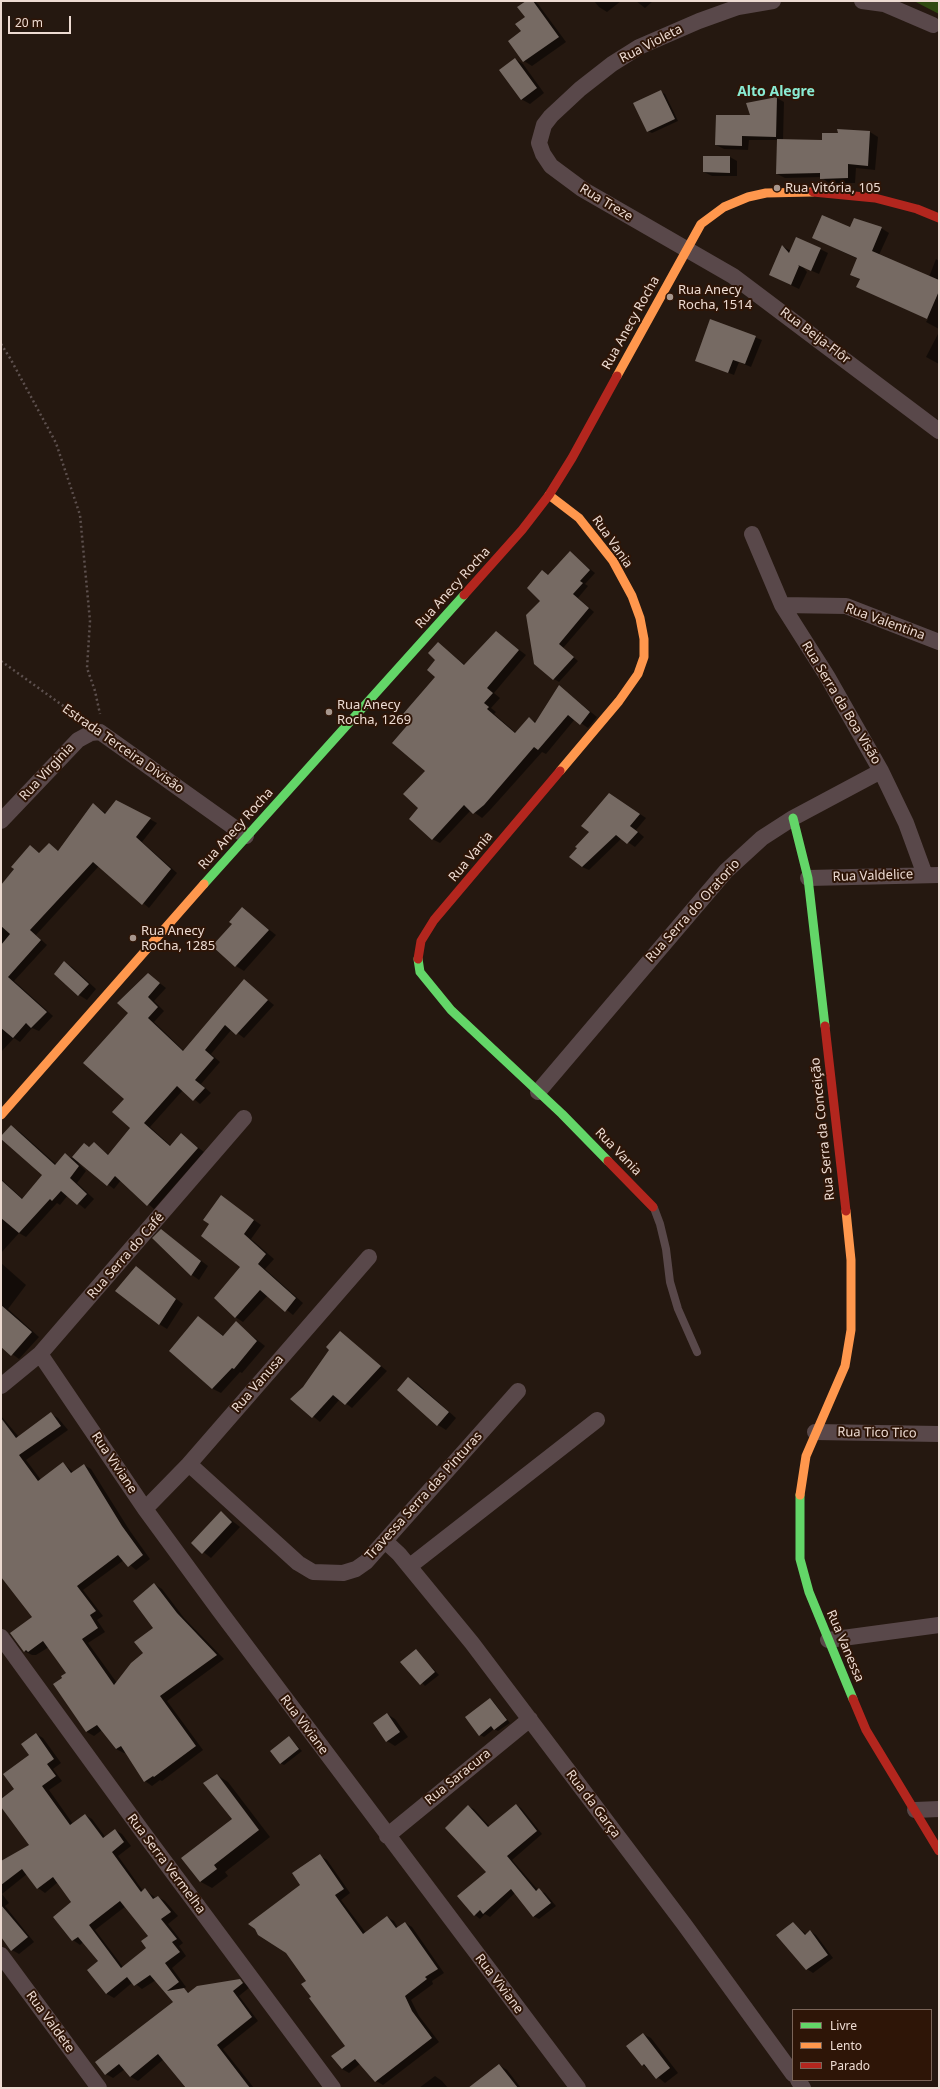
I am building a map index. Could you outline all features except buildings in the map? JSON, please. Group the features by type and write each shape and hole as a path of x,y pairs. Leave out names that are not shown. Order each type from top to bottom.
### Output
{"street":[{"name":"Rua Violeta","path":"539,143 544,125 551,116 580,89 612,64 639,47 699,21 738,8 773,1"},
{"path":"862,1 884,4 933,25"},
{"name":"Rua Treze","path":"539,143 543,154 552,166 582,190 685,249"},
{"name":"Rua Anecy Rocha","path":"1,1115 246,836 522,530 549,496 572,458 685,249 701,224 724,207 748,197 766,194 833,193 875,198 917,209 939,218"},
{"name":"Rua Beija-Flôr","path":"685,249 733,276 939,431"},
{"name":"Rua Vania","path":"549,496 579,518 613,561 632,596 640,618 644,639 644,657 638,674 619,701 434,920 421,941 417,956 420,972 452,1010 562,1114 653,1207"},
{"name":"Rua Serra da Boa Visão","path":"752,534 782,605 827,676 881,771 932,875"},
{"name":"Rua Valentina","path":"782,605 846,606 939,642"},
{"name":"Rua Virginia","path":"1,822 78,740 91,733 100,732"},
{"name":"Estrada Terceira Divisão","path":"100,732 246,836"},
{"name":"Rua Serra do Oratorio","path":"538,1092 726,871 762,838 793,818 881,771"},
{"name":"Rua Serra da Conceição","path":"793,818 808,878 851,1260 851,1330 845,1366 815,1432"},
{"name":"Rua Valdelice","path":"808,878 932,875"},
{"name":"Rua Serra do Café","path":"1,1386 40,1354 244,1118"},
{"name":"Rua Vanusa","path":"145,1509 189,1464 368,1257"},
{"name":"Rua Viviane","path":"40,1354 145,1509 387,1836 578,2088"},
{"name":"Travessa Serra das Pinturas","path":"189,1464 298,1563 313,1572 343,1573 356,1569 366,1562 518,1391"},
{"path":"410,1566 597,1420"},
{"name":"Rua Tico Tico","path":"815,1432 939,1434"},
{"name":"Rua Vanessa","path":"815,1432 806,1456 800,1489 800,1559 809,1592 866,1730 939,1851"},
{"name":"Rua da Garça","path":"385,1541 410,1566 530,1719 684,1924 792,2073"},
{"path":"828,1640 939,1625"},
{"name":"Rua Serra Vermelha","path":"1,1637 142,1831 333,2088"},
{"name":"Rua Saracura","path":"387,1836 530,1719"},
{"path":"915,1810 939,1809"},
{"name":"Rua Valdete","path":"1,1955 99,2088"}],"lane":[{"path":"653,1207 660,1224 666,1249 670,1282 678,1309 697,1352"}],"path":[{"path":"1,344 56,443 80,515 90,621 87,668 100,711 100,732"},
{"name":"Estrada Terceira Divisão","path":"1,661 100,732"}],"green space":[{"path":"914,1 939,1 939,14"}],"traffic: fast":[{"path":"204,884 464,595"},
{"path":"793,818 808,878 825,1026"},
{"path":"418,959 420,972 451,1010 562,1114 608,1161"},
{"path":"800,1495 800,1559 809,1592 853,1699"}],"traffic: slow":[{"path":"617,376 701,224 724,207 748,197 766,193 813,192"},
{"path":"549,495 579,518 613,561 632,596 640,618 644,639 644,657 638,674 619,701 560,771"},
{"path":"1,1115 204,884"},
{"path":"800,1495 806,1456 845,1366 851,1330 851,1260 846,1211"}],"traffic: jam":[{"path":"813,192 875,198 917,209 939,218"},
{"path":"464,595 522,530 549,495 572,458 617,376"},
{"path":"418,959 421,941 434,920 560,771"},
{"path":"825,1026 846,1211"},
{"path":"608,1161 653,1207"},
{"path":"853,1699 866,1730 939,1851"}],"place":[{"name":"Rua Vitória, 105","path":"777,188"},
{"name":"Rua Anecy Rocha, 1514","path":"670,297"},
{"name":"Rua Anecy Rocha, 1269","path":"329,712"},
{"name":"Rua Anecy Rocha, 1285","path":"133,938"}],"district":[{"name":"Alto Alegre","path":"776,92"}]}
